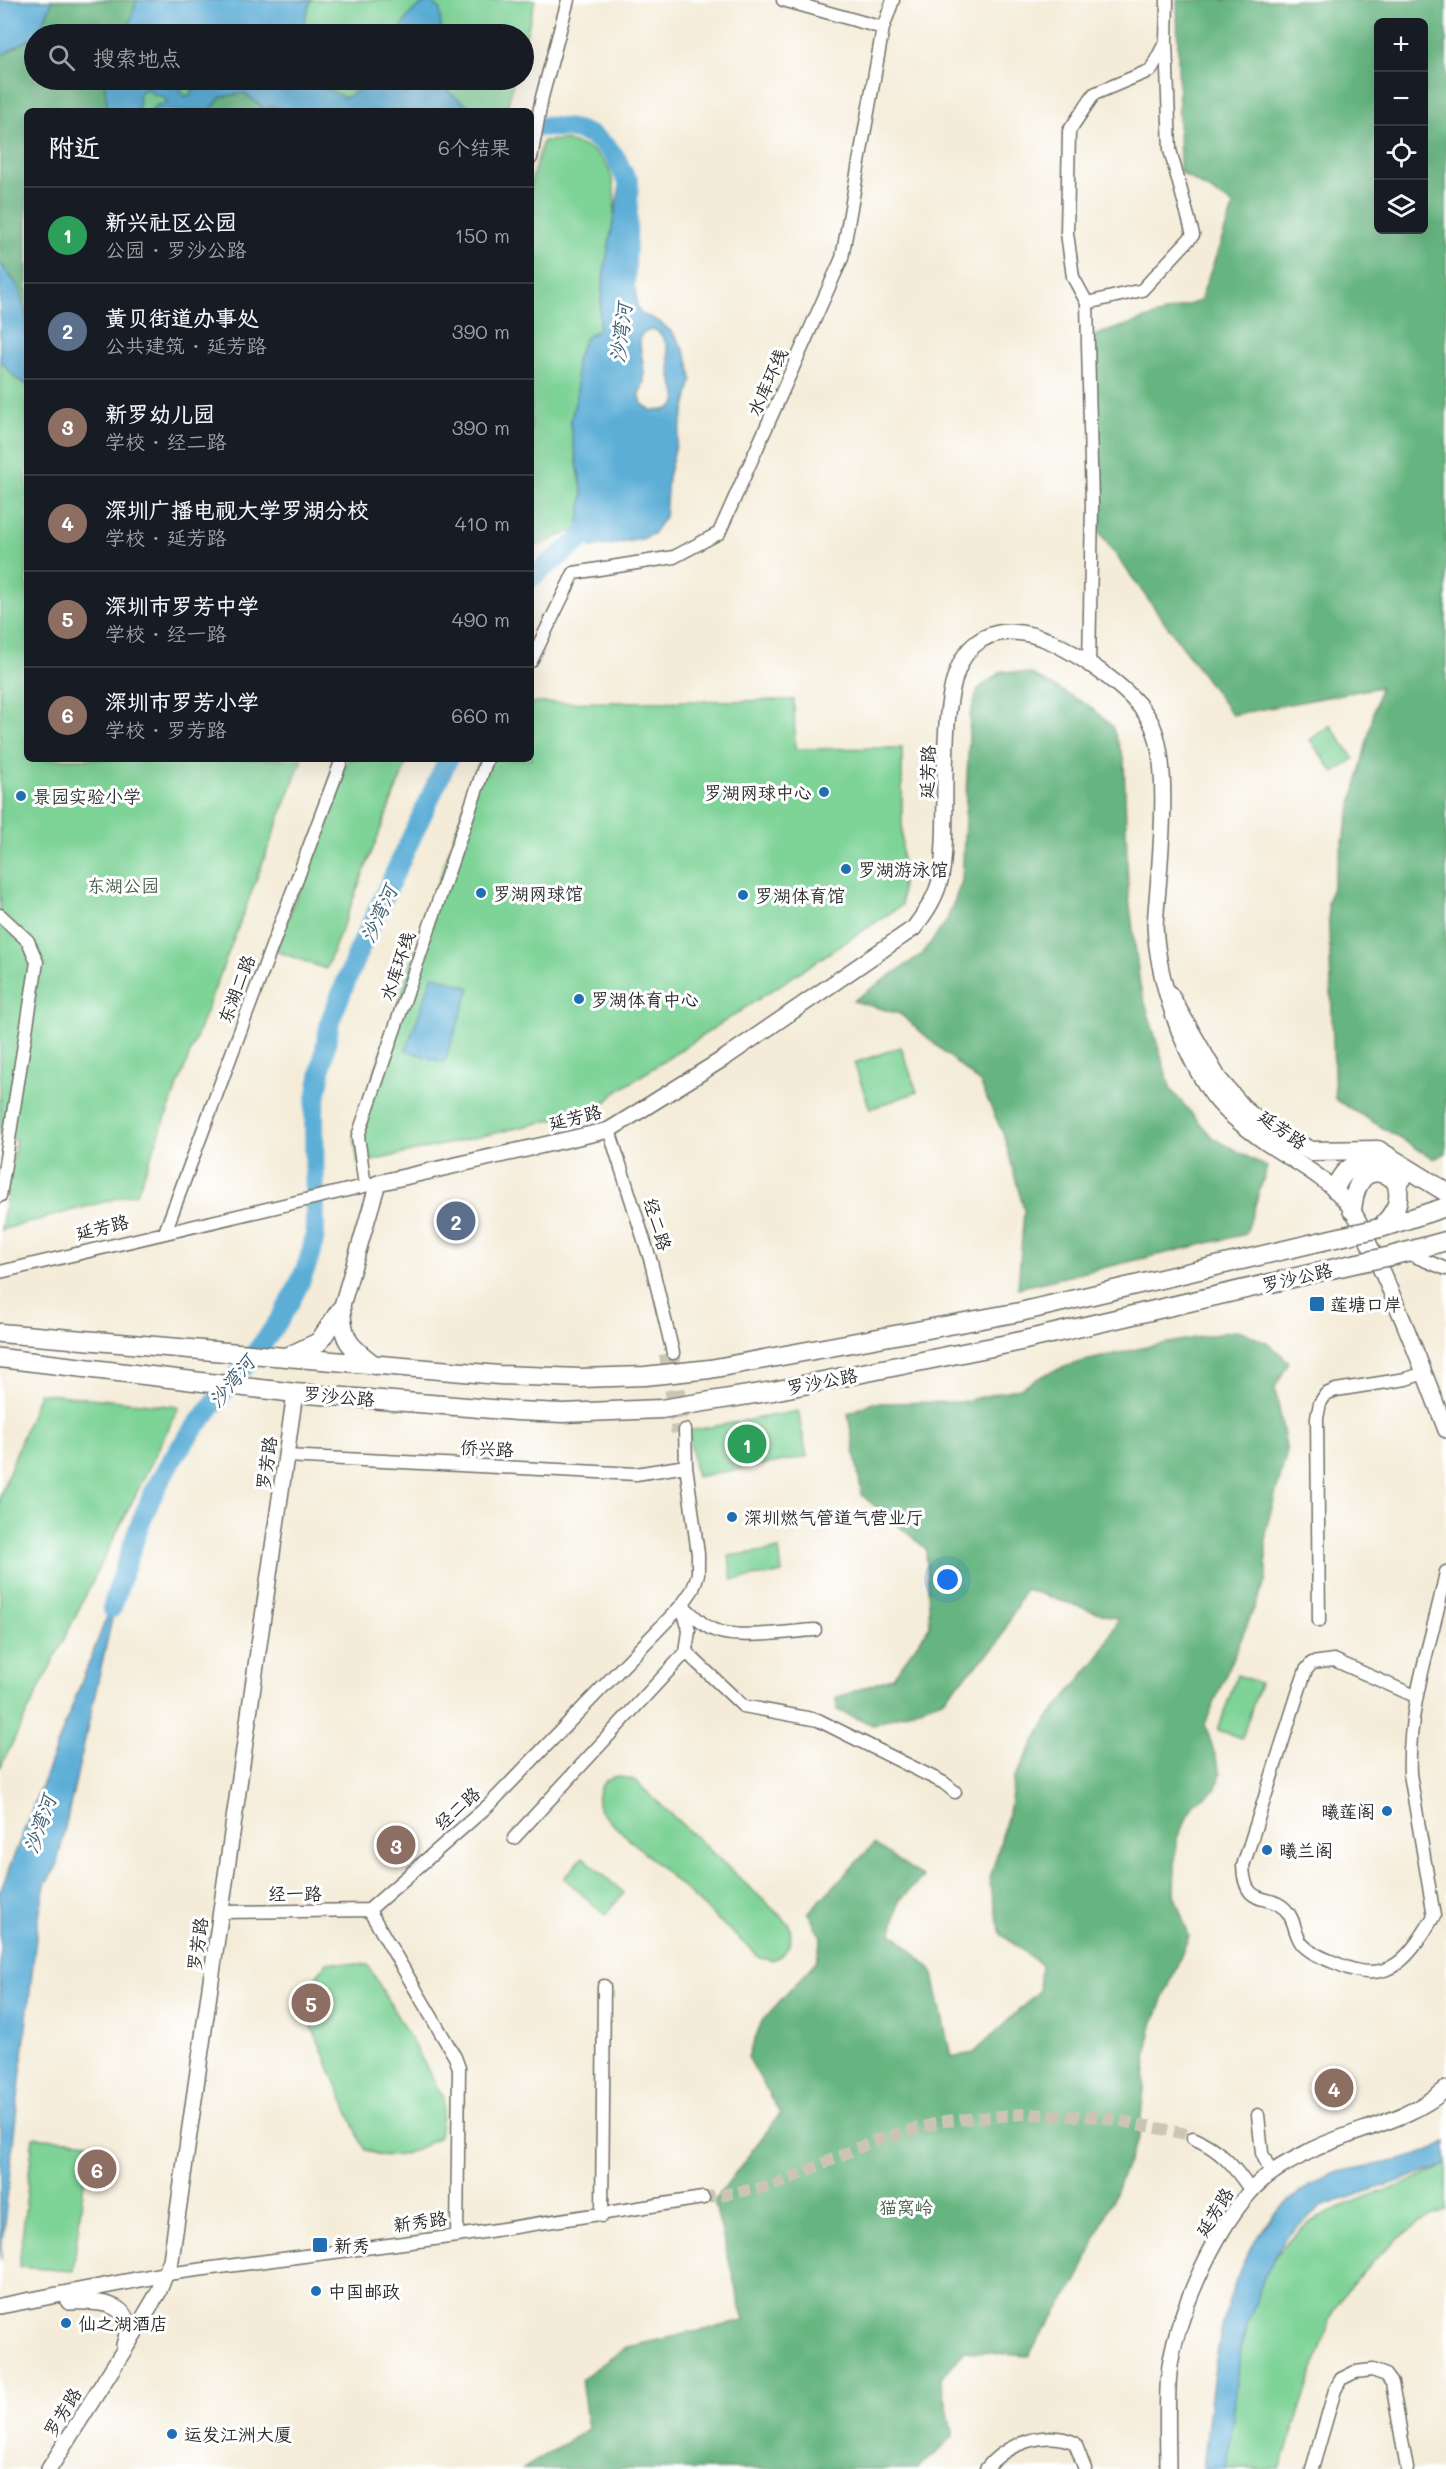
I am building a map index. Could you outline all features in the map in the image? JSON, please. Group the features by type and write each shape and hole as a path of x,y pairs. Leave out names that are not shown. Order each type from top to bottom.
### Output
{"highway":[{"path":"1169,995 1218,1080 1245,1111 1267,1129 1311,1151 1378,1150 1446,1192"},
{"path":"1335,1189 1344,1173 1352,1167 1369,1163 1387,1168 1420,1192 1446,1200"},
{"path":"1352,1210 1355,1189 1360,1180 1369,1173 1388,1175 1395,1180 1399,1195 1390,1217 1380,1228"},
{"path":"1380,1228 1446,1207"},
{"name":"罗沙公路","path":"0,1330 375,1366 580,1378 645,1376 710,1369 1020,1312 1380,1228"},
{"path":"1399,1254 1446,1240"},
{"name":"罗沙公路","path":"0,1358 289,1392 517,1411 563,1413 661,1409 773,1391 1023,1340 1399,1254"},
{"path":"287,1357 319,1342 341,1309"},
{"path":"341,1309 343,1334 348,1343 375,1366"}],"main road":[{"name":"延芳路","path":"371,1185 609,1130 726,1057 914,928 930,906 940,878 944,849 949,708 957,664 973,646 992,635 1016,631 1035,635 1056,644 1089,666 1137,702 1150,720 1162,757 1155,926 1160,971 1189,1053 1214,1096 1251,1131 1335,1189 1352,1210 1397,1302 1446,1430"},
{"path":"341,1309 371,1185"},
{"name":"罗芳路","path":"49,2469 120,2356 167,2274 286,1456 289,1392"},
{"name":"延芳路","path":"1168,2469 1169,2383 1178,2328 1222,2231 1251,2191 1271,2173 1329,2142 1410,2113 1446,2089"},
{"name":"新秀路","path":"7,2305 167,2274"},
{"path":"7,2305 109,2303 118,2308 126,2324 128,2335 120,2356"}],"street":[{"path":"534,141 542,97 568,0"},
{"path":"783,0 883,28"},
{"name":"水库环线","path":"534,655 574,573 674,557 719,533 842,258 883,28 893,0"},
{"path":"1087,303 1142,290 1193,235 1170,150 1166,41 1167,0"},
{"path":"1089,666 1092,505 1087,303 1073,277 1067,233 1069,131 1094,94 1151,70 1166,41"},
{"name":"东湖二路","path":"165,1232 341,762"},
{"name":"水库环线","path":"371,1185 358,1136 486,762"},
{"path":"0,915 28,941 37,962 0,1196"},
{"name":"经二路","path":"609,1130 654,1273 667,1331 669,1354"},
{"name":"延芳路","path":"0,1272 371,1185"},
{"path":"1399,1254 1446,1269"},
{"path":"1319,1621 1316,1436 1320,1404 1326,1394 1336,1390 1406,1379 1424,1373"},
{"name":"经二路","path":"369,1910 491,1803 682,1605 693,1589 698,1575 698,1554 681,1432"},
{"name":"侨兴路","path":"286,1456 636,1474 686,1466"},
{"path":"1415,1696 1334,1660 1312,1663 1305,1670 1243,1866 1244,1879 1252,1896 1282,1907 1290,1915 1304,1946 1342,1966 1364,1974 1379,1973 1403,1961 1440,1916 1410,1773 1408,1750 1415,1696 1437,1618 1446,1572"},
{"path":"682,1605 708,1628 719,1632 735,1634 815,1630"},
{"path":"514,1838 686,1652 690,1631 682,1605"},
{"path":"686,1652 743,1706 818,1720 944,1783 955,1792"},
{"path":"369,1910 455,2057 459,2068 457,2236"},
{"name":"经一路","path":"221,1912 369,1910"},
{"path":"602,2216 604,1986"},
{"path":"1258,2115 1262,2153 1271,2173"},
{"path":"1193,2138 1214,2146 1234,2167 1251,2191"},
{"name":"新秀路","path":"167,2274 602,2216 703,2198"},
{"path":"1312,2469 1335,2390 1345,2376 1354,2372 1377,2370 1389,2379 1407,2469"},
{"path":"986,2469 1011,2450 1043,2437 1054,2437 1075,2443 1085,2469"},
{"path":"1399,2469 1403,2449"}],"green space":[{"name":"东湖公园","path":"0,0 535,0 529,24 24,24 24,90 511,90 507,108 24,108 24,762 301,762 137,1193 1,1230 16,1139 0,1137"},
{"path":"53,0 137,0 129,24 42,24"},
{"path":"1177,0 1446,0 1446,1153 1434,1159 1335,1099 1328,903 1380,687 1232,715 1097,529 1093,336 1200,301 1234,205 1180,172"},
{"path":"24,43 24,90 105,90 108,108 24,108 24,310 19,287 0,263 0,56"},
{"path":"244,93 263,108 212,108 220,97"},
{"path":"564,140 593,151 609,169 615,197 613,228 603,284 599,326 597,331 591,333 577,375 577,395 570,424 583,495 578,529 534,547 534,172 543,141"},
{"path":"1002,671 1031,674 1088,705 1112,726 1124,760 1128,890 1140,986 1171,1090 1213,1138 1267,1167 1246,1234 1018,1288 1024,1210 1004,1136 980,1083 900,1014 853,1001 922,954 946,922 962,881 970,716 978,689"},
{"name":"罗湖体育中心","path":"794,700 795,749 902,748 902,905 615,1093 602,1107 358,1164 354,1134 479,762 534,762 534,703"},
{"path":"1330,725 1354,759 1334,773 1310,740"},
{"path":"347,762 407,762 326,969 276,951"},
{"path":"901,1047 917,1092 870,1109 854,1063"},
{"name":"猫窝岭","path":"1239,1330 1269,1344 1289,1362 1275,1388 1287,1452 1266,1529 1266,1580 1205,1724 1221,1774 1215,1790 1194,1804 1176,1840 1174,1894 1189,1936 1150,2032 1139,2136 1078,2280 1028,2356 965,2351 941,2378 953,2437 918,2469 523,2469 588,2429 581,2379 627,2347 744,2321 714,2201 780,2114 748,2057 762,2021 817,1960 821,1937 808,1913 874,1844 923,1877 899,1901 892,1932 932,1970 951,2057 974,2053 1039,1991 1041,1965 1001,1934 989,1883 1010,1807 1014,1779 1046,1721 1101,1654 1118,1619 1025,1589 998,1644 942,1700 873,1725 837,1710 836,1698 893,1677 930,1626 926,1549 862,1495 848,1414 870,1403 960,1402 1020,1388 1050,1372 1080,1362"},
{"path":"39,1393 179,1407 0,1768 0,1496"},
{"path":"798,1411 807,1457 696,1477 688,1431"},
{"path":"779,1549 782,1573 732,1580 729,1556"},
{"path":"1237,1675 1260,1683 1242,1738 1218,1730"},
{"path":"617,1776 634,1780 789,1924 790,1942 782,1954 771,1960 760,1958 602,1814 598,1802 599,1790 605,1781"},
{"path":"583,1857 624,1893 605,1915 564,1878"},
{"path":"327,1962 368,1965 444,2098 439,2137 412,2151 394,2156 384,2156 364,2149 300,1998"},
{"path":"33,2137 89,2142 73,2271 19,2267"},
{"path":"1446,2164 1446,2209 1415,2226 1384,2251 1356,2280 1334,2309 1280,2469 1227,2469 1238,2365 1256,2295 1271,2264 1292,2237 1319,2217 1334,2209 1415,2179"}],"water":[{"path":"0,0 53,0 42,24 24,24 24,42 0,56"},
{"path":"137,0 311,0 304,24 129,24"},
{"path":"431,2 440,9 441,24 404,24 414,10"},
{"path":"105,90 142,90 138,97 140,104 138,108 108,108"},
{"path":"148,90 181,90 185,97 192,93 192,90 329,90 345,98 359,90 448,90 471,108 276,108 273,106 264,108 244,93 221,97 212,108 154,108 167,103 164,97 154,95"},
{"path":"622,174 629,204 626,272 636,290 637,306 641,314 662,324 677,339 687,358 692,380 668,477 665,517 653,534 642,539 592,548 578,529 583,495 570,424 577,395 576,360 585,338 597,331 599,325 604,272","holes":["653,329 659,333 668,352 676,403 669,409 653,411 642,404 639,393 644,379 640,342 641,334"]},
{"path":"0,263 19,287 24,310 24,383 15,378 0,360"},
{"path":"433,975 470,988 444,1063 406,1050"},
{"path":"120,1583 56,1868 45,1884 37,1928 0,2260 0,1892"},
{"path":"1446,2142 1446,2164 1441,2167 1320,2207 1286,2237 1264,2277 1242,2340 1227,2469 1203,2469 1212,2384 1229,2299 1244,2260 1266,2226 1295,2196 1333,2174 1406,2158 1427,2152"}],"waterway":[{"name":"沙湾河","path":"534,126 566,128 595,138 615,157 629,182 625,289"},
{"name":"沙湾河","path":"534,576 581,539 596,515"},
{"name":"沙湾河","path":"112,1608 139,1527 166,1470 196,1426 277,1323 293,1296 306,1266 315,1235 314,1110 330,1021 358,952 447,762"}],"tunnel":[{"path":"673,1353 685,1430"},
{"path":"665,1354 677,1433"},
{"path":"703,2198 772,2186 876,2140 945,2121 1023,2114 1102,2117 1182,2133 1193,2138"}],"place":[{"name":"罗湖网球中心","path":"824,792"},
{"name":"景园实验小学","path":"21,796"},
{"name":"罗湖游泳馆","path":"846,869"},
{"name":"罗湖网球馆","path":"481,893"},
{"name":"罗湖体育馆","path":"743,895"},
{"name":"罗湖体育中心","path":"579,999"},
{"name":"黄贝街道办事处","path":"456,1221"},
{"name":"莲塘口岸","path":"1317,1304"},
{"name":"新兴社区公园","path":"747,1444"},
{"name":"深圳燃气管道气营业厅","path":"732,1517"},
{"name":"曦莲阁","path":"1387,1811"},
{"name":"新罗幼儿园","path":"396,1845"},
{"name":"曦兰阁","path":"1267,1850"},
{"name":"深圳市罗芳中学","path":"311,2003"},
{"name":"深圳广播电视大学罗湖分校","path":"1334,2088"},
{"name":"深圳市罗芳小学","path":"97,2169"},
{"name":"新秀","path":"320,2245"},
{"name":"中国邮政","path":"316,2291"},
{"name":"仙之湖酒店","path":"66,2323"},
{"name":"运发江洲大厦","path":"172,2434"}]}
